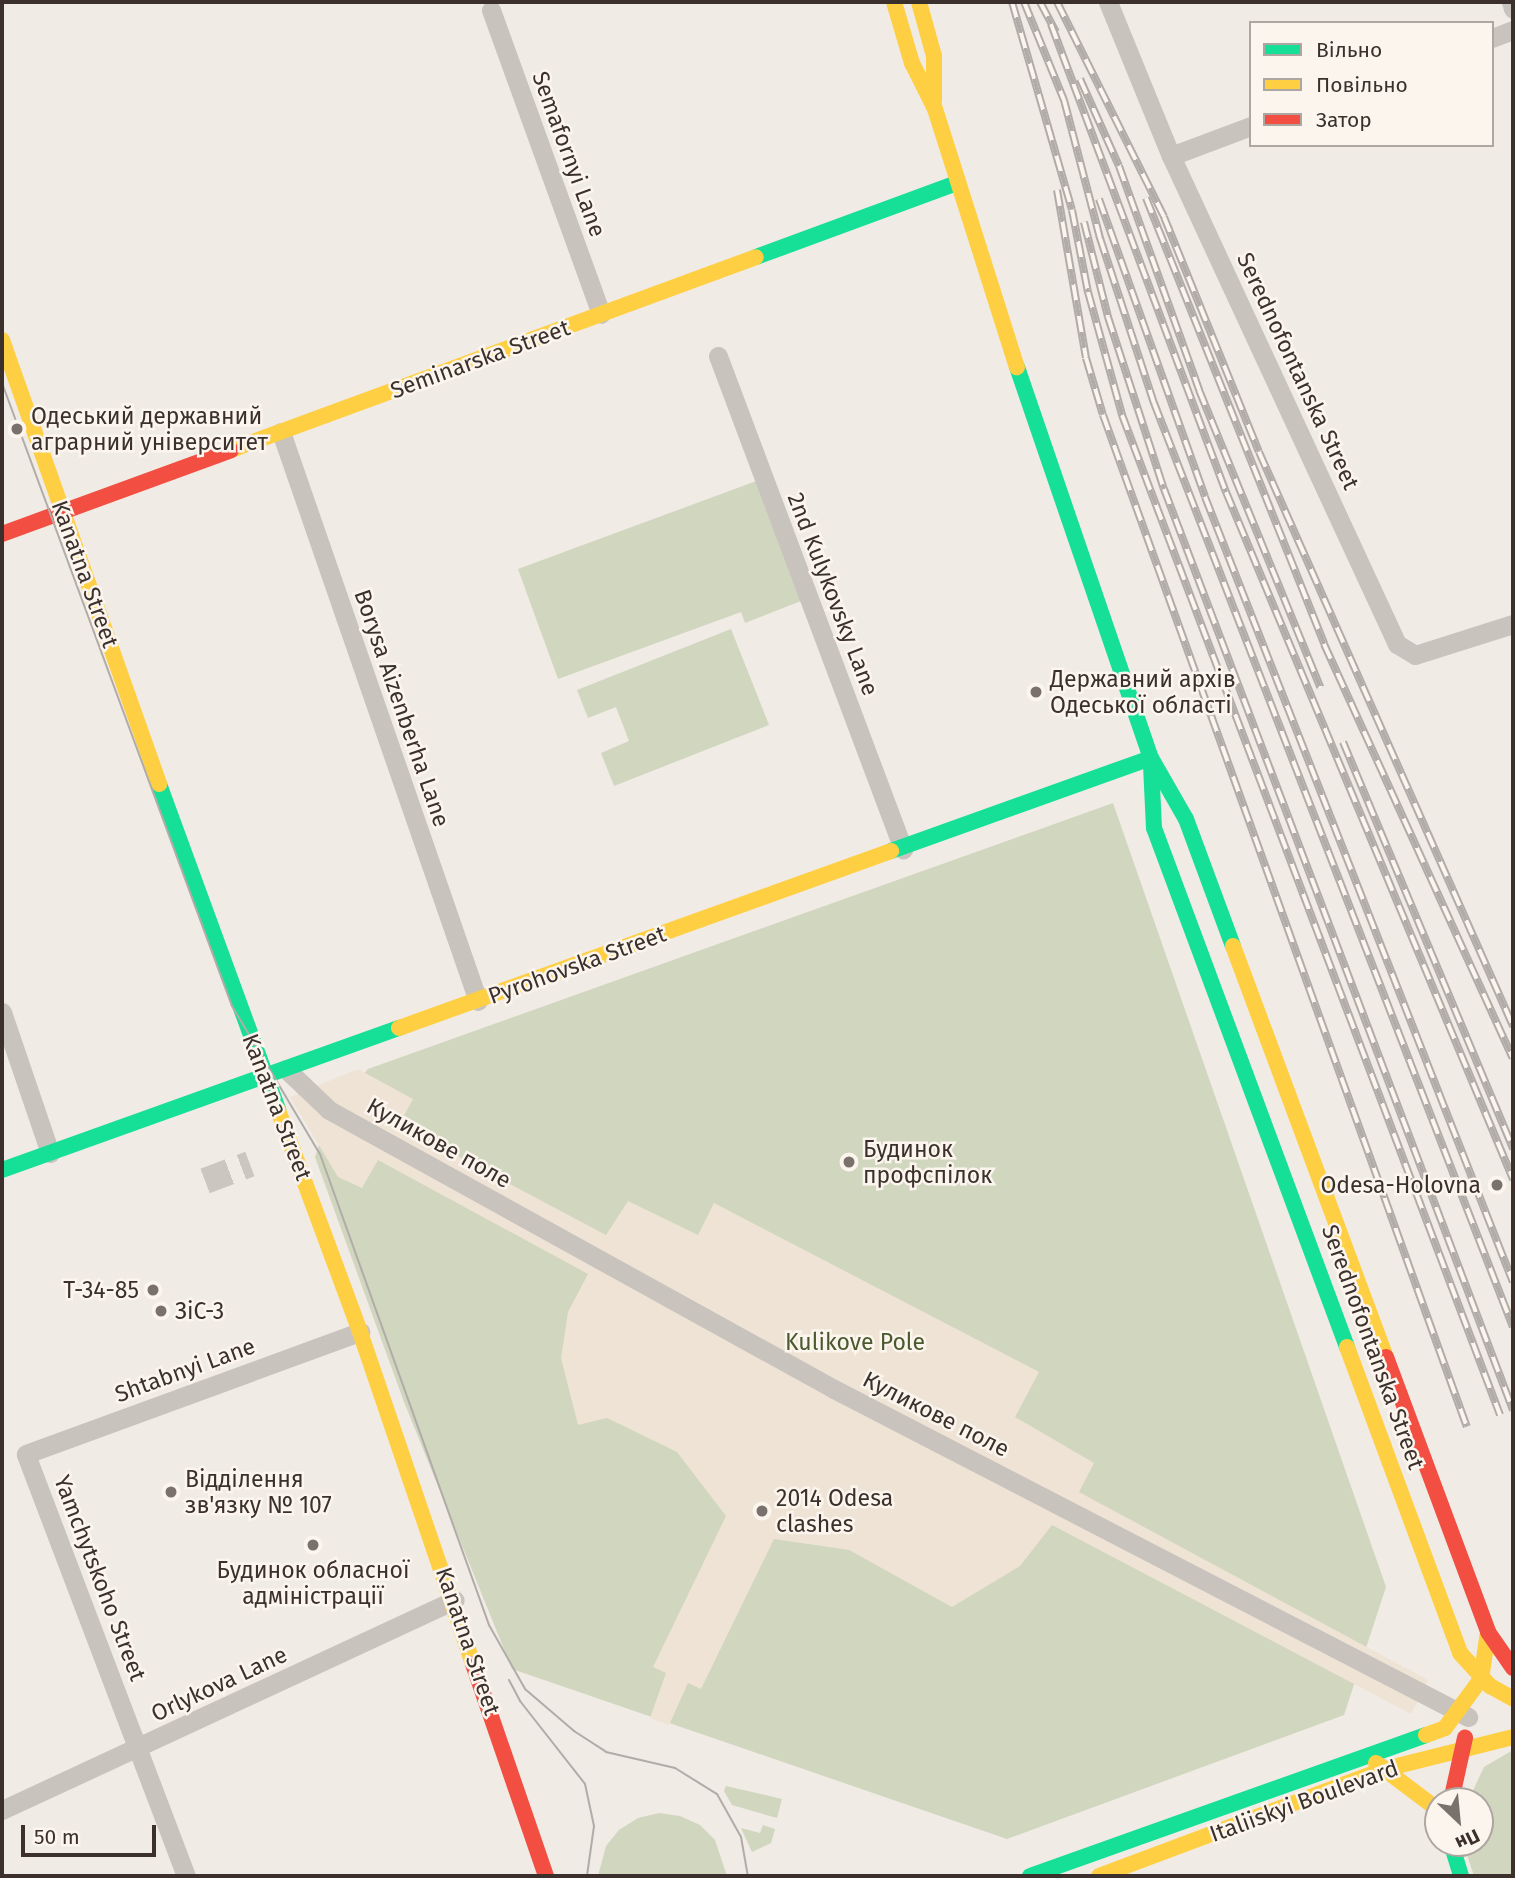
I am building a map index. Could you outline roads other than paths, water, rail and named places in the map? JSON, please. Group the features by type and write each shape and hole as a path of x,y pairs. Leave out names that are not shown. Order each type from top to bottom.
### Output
{"main road":[{"name":"Serednofontanska Street","path":"894,2 912,63 934,108 1151,758 1186,819 1488,1632"},
{"name":"Serednofontanska Street","path":"919,2 934,56 934,108"},
{"name":"Seminarska Street","path":"2,534 957,183"},
{"name":"Kanatna Street","path":"2,340 455,1600 546,1876"},
{"name":"Serednofontanska Street","path":"1151,758 1154,828 1460,1653 1465,1711"},
{"name":"Pyrohovska Street","path":"2,1170 904,849 1151,758"},
{"path":"1488,1632 1513,1668"},
{"path":"1454,1787 1462,1751 1465,1711 1481,1679 1488,1632"},
{"path":"1460,1653 1481,1679 1513,1699"},
{"name":"Italiiskyi Boulevard","path":"1030,1876 1445,1728 1465,1711"},
{"name":"Italiiskyi Boulevard","path":"1099,1876 1385,1769 1513,1737"},
{"path":"1365,1755 1424,1799"},
{"path":"1455,1857 1461,1876"}],"street":[{"name":"Serednofontanska Street","path":"1108,2 1171,156 1397,644 1415,655 1513,624"},
{"path":"1511,2 1513,9"},
{"name":"Semafornyi Lane","path":"491,10 601,314"},
{"path":"1494,37 1513,30"},
{"path":"1171,156 1249,128"},
{"name":"2nd Kulykovsky Lane","path":"718,356 904,849"},
{"name":"Borysa Aizenberha Lane","path":"281,432 478,1001"},
{"path":"2,1012 50,1153"},
{"name":"Куликове поле","path":"286,1069 329,1110 835,1389 1465,1711"},
{"name":"Shtabnyi Lane","path":"26,1454 360,1332"},
{"name":"Yamchytskoho Street","path":"26,1454 186,1876"},
{"name":"Orlykova Lane","path":"2,1810 455,1600"}],"tunnel":[{"path":"205,1181 250,1164"}],"tram line":[{"path":"2,383 232,1006 320,1154 489,1625 525,1689 574,1731 606,1752 675,1768 717,1794 741,1837 748,1876"},
{"path":"509,1680 520,1701 585,1784 594,1826 587,1876"}],"railway":[{"path":"1012,2 1072,210 1088,292 1122,415 1500,1415"},
{"path":"1024,2 1064,100 1100,238 1154,403 1513,1327"},
{"path":"1040,2 1056,32"},
{"path":"1057,2 1164,217 1259,452 1513,1026"},
{"path":"1051,24 1226,492 1513,1179"},
{"path":"1080,79 1119,166 1199,390 1320,687"},
{"path":"1057,190 1086,358 1103,415 1467,1427"},
{"path":"1146,198 1324,644 1513,1058"},
{"path":"1099,199 1205,497 1513,1282"},
{"path":"1084,222 1108,317 1164,489 1513,1410"},
{"path":"1343,742 1513,1149"}],"place":[{"name":"Одеський державний аграрний університет","path":"17,429"},
{"name":"Державний архів Одеської області","path":"1036,692"},
{"name":"Будинок профспілок","path":"849,1162"},
{"name":"Odesa-Holovna","path":"1497,1185"},
{"name":"Т-34-85","path":"153,1290"},
{"name":"ЗіС-3","path":"161,1311"},
{"name":"Відділення зв'язку № 107","path":"171,1492"},
{"name":"2014 Odesa clashes","path":"762,1511"},
{"name":"Будинок обласної адміністрації","path":"313,1545"}],"park label":[{"name":"Kulikove Pole","path":"855,1342"}]}
